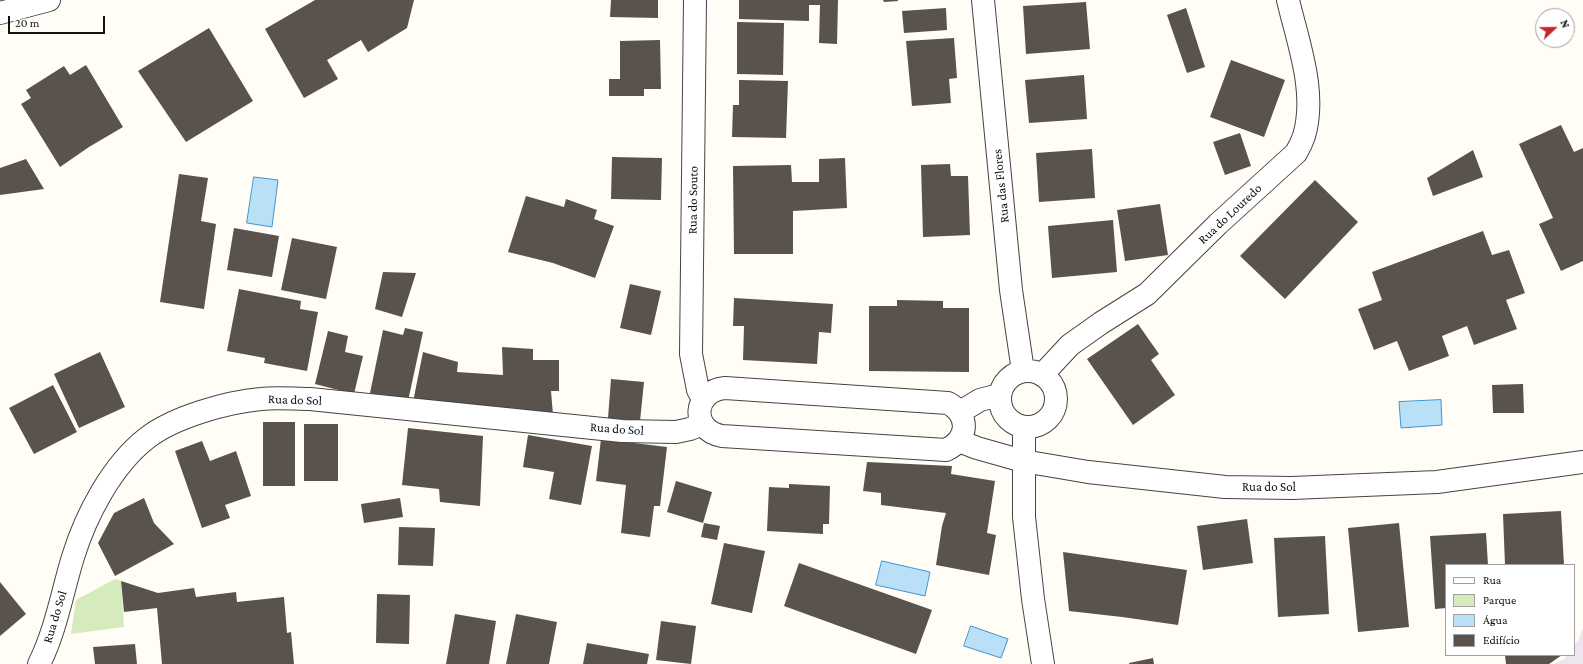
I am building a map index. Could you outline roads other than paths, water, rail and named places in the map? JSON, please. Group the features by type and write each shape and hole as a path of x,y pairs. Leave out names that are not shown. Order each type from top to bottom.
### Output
{"street":[{"path":"0,13 49,0"},
{"name":"Rua do Souto","path":"695,0 691,354 698,390 703,399"},
{"name":"Rua das Flores","path":"983,0 1011,290 1033,373"},
{"name":"Rua do Louredo","path":"1033,373 1101,323 1147,294 1218,224 1296,153 1304,138 1308,96 1305,73 1288,0"},
{"path":"1033,373 1050,381 1055,390 1055,409 1050,418 1042,424 1033,428 1024,428 1008,420 1002,413 999,395 1002,386 1007,379 1015,374 1033,373"},
{"path":"724,388 948,403 960,412 964,427 959,441 946,450 714,435 702,424 699,415 703,399 716,389 724,388"},
{"path":"960,412 980,400 999,395"},
{"name":"Rua do Sol","path":"39,664 54,626 73,556 89,516 105,487 123,462 148,438 182,418 224,406 262,398 310,399 622,431 676,432 690,429 702,424"},
{"path":"1024,428 1024,517 1033,598 1043,664"},
{"name":"Rua do Sol","path":"959,441 977,448 1024,461 1088,472 1225,487 1292,488 1437,482 1583,462"}],"water":[{"path":"254,177 278,180 272,227 247,223"},
{"path":"1441,400 1442,425 1401,428 1399,402"},
{"path":"882,561 930,572 925,596 876,585"},
{"path":"971,626 1008,639 1001,658 964,646"}]}
